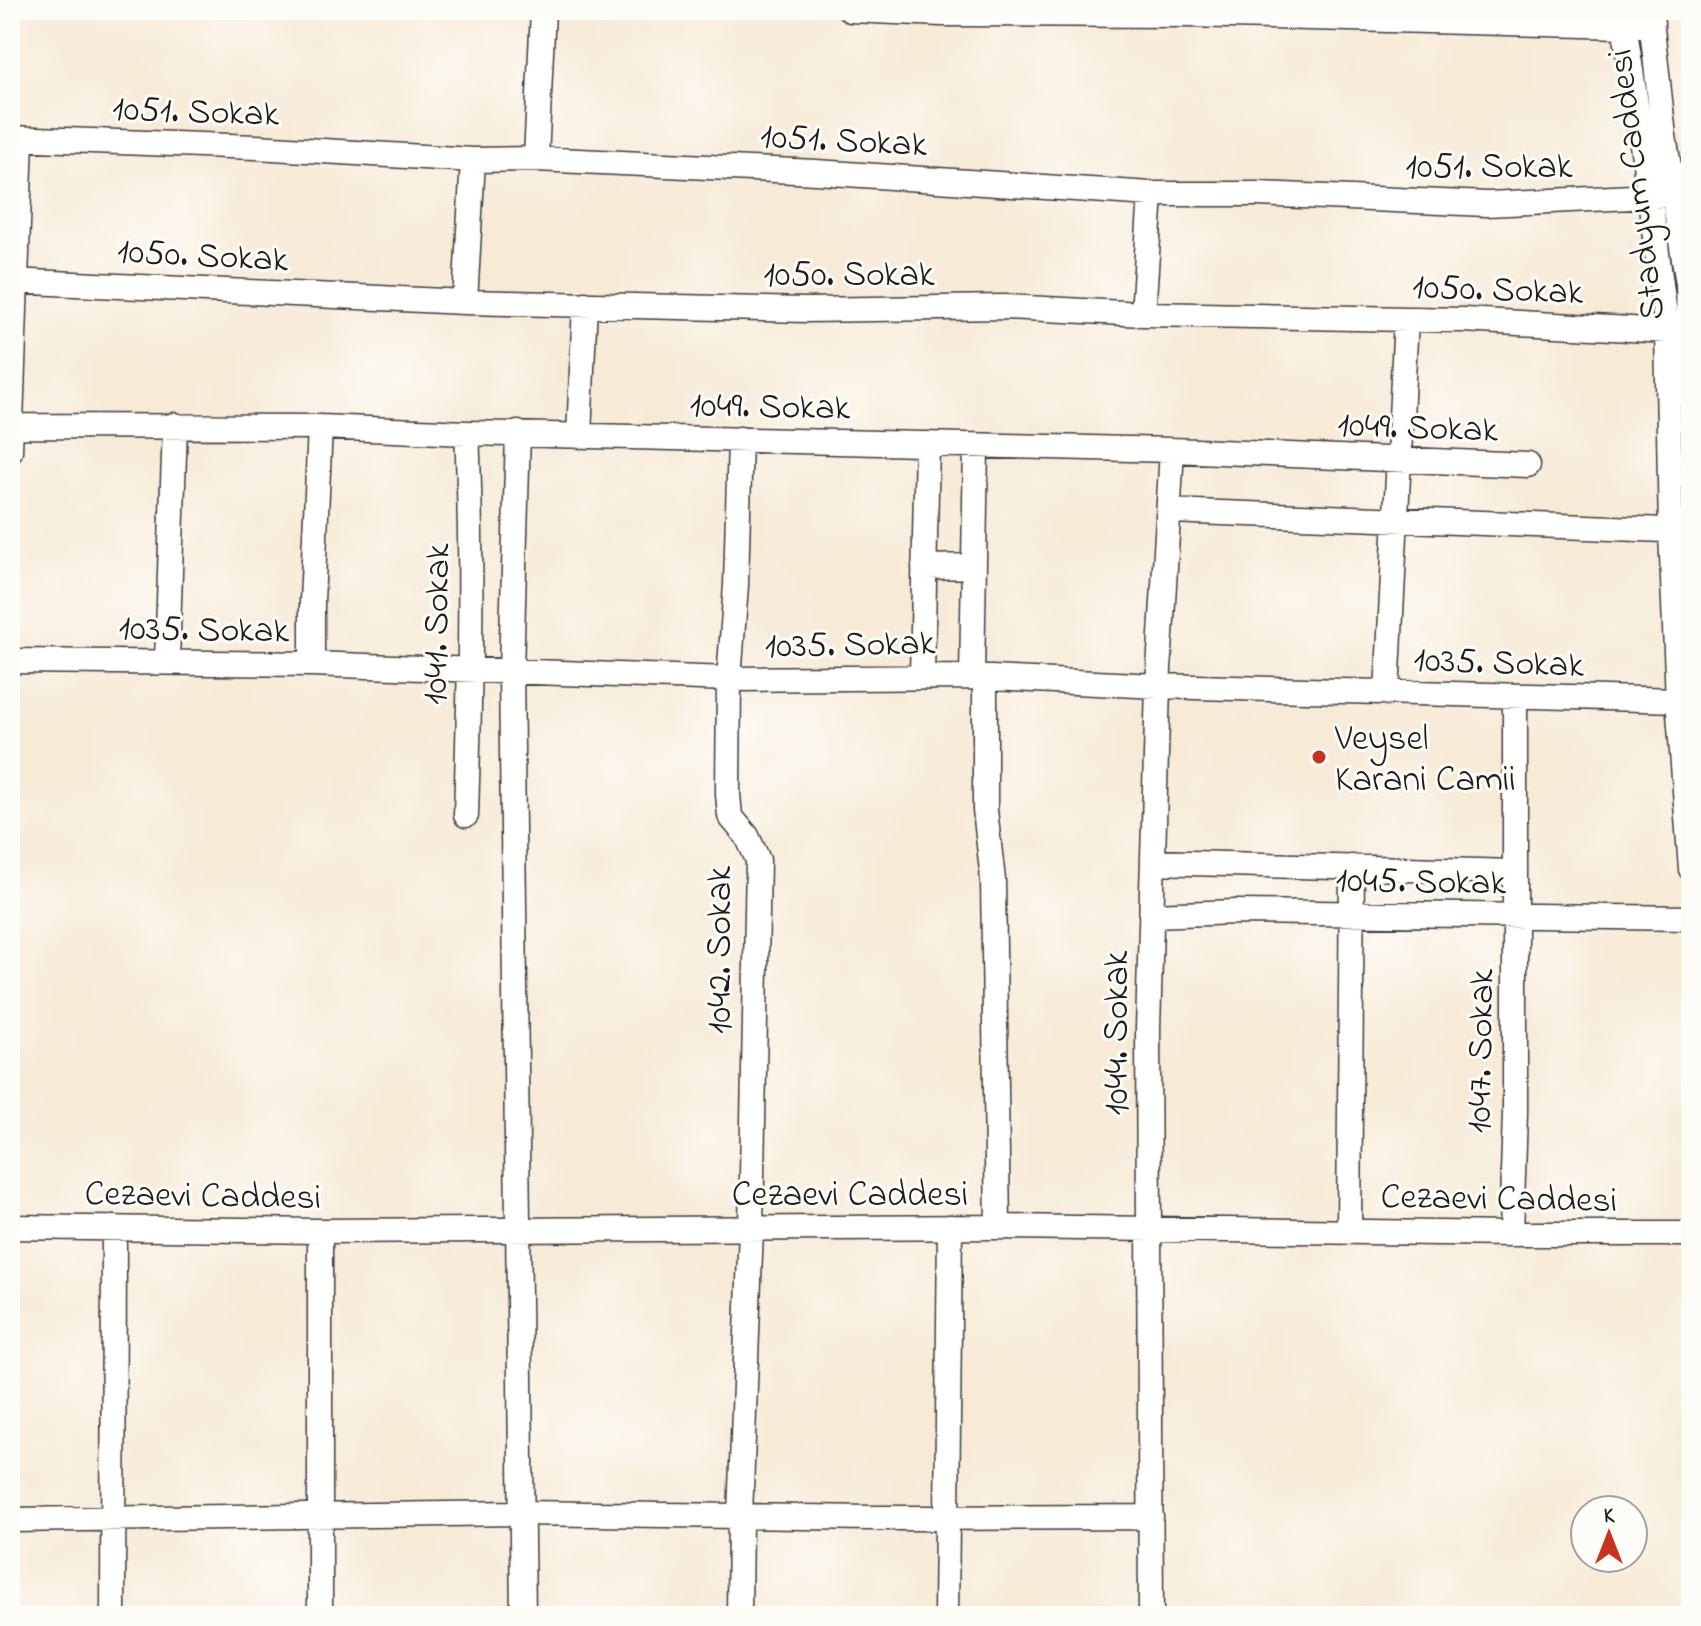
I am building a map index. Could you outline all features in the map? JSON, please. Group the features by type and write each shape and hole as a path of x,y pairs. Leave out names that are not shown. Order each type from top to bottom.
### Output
{"street":[{"path":"536,159 543,10"},
{"path":"850,10 1651,16"},
{"name":"Stadyum Caddesi","path":"1651,16 1662,197 1688,284 1677,330 1691,399"},
{"path":"1623,18 1662,197"},
{"path":"10,451 16,139"},
{"name":"1051. Sokak","path":"16,139 816,172 1151,194 1258,194 1487,204 1662,197"},
{"path":"465,302 473,160"},
{"path":"1143,314 1151,194"},
{"name":"1050. Sokak","path":"12,281 465,302 806,310 1005,307 1677,330"},
{"path":"579,435 585,304"},
{"path":"1387,693 1406,319"},
{"path":"1677,330 1691,869"},
{"path":"167,661 175,425"},
{"name":"1049. Sokak","path":"10,426 320,427 1172,450 1528,465"},
{"path":"312,664 320,427"},
{"name":"1041. Sokak","path":"466,815 471,671 471,514 467,433"},
{"path":"518,433 511,671 523,1616"},
{"name":"1042. Sokak","path":"739,1616 758,860 747,836 730,816 729,679 736,585 740,439"},
{"path":"922,676 927,444"},
{"path":"976,446 974,566 985,810 993,880 998,1227"},
{"name":"1044. Sokak","path":"1151,1616 1148,1029 1158,686 1172,450"},
{"path":"1169,511 1681,531"},
{"path":"924,567 974,566"},
{"name":"1035. Sokak","path":"10,661 312,664 729,679 978,677 1158,686 1685,699"},
{"name":"1047. Sokak","path":"1511,1234 1515,1113 1515,697"},
{"path":"1154,862 1515,872"},
{"path":"1349,1231 1349,914 1352,867"},
{"name":"1045. Sokak","path":"1151,915 1236,912 1691,918"},
{"name":"Cezaevi Caddesi","path":"10,1227 320,1231 998,1227 1691,1234"},
{"path":"946,1616 950,1227"},
{"path":"113,1616 114,1228"},
{"path":"320,1231 320,1616"},
{"path":"10,1520 521,1513 1151,1517"}],"place":[{"name":"Veysel Karani Camii","path":"1319,757"}]}
